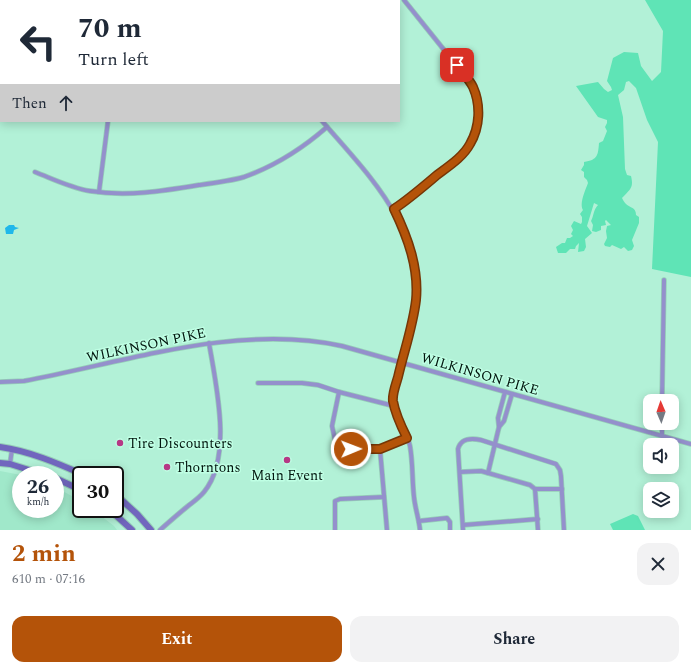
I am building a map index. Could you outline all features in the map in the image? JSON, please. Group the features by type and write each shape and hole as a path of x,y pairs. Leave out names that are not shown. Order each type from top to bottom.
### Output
{"main road":[{"path":"0,447 12,449 54,462 72,470"},
{"path":"0,463 16,466"},
{"path":"124,503 151,530"},
{"path":"119,518 132,530"}],"street":[{"path":"394,209 464,152 476,132 479,116 477,100 473,87 404,0"},
{"path":"99,192 108,122"},
{"path":"323,122 394,209 410,247 416,285 413,316 392,399 410,445 414,496 420,530"},
{"path":"36,172 63,183 89,191 128,194 221,182 243,177 283,159 327,127"},
{"path":"662,394 664,280"},
{"name":"WILKINSON PIKE","path":"0,382 24,381 209,343 241,340 313,340 342,346 691,444"},
{"path":"160,530 204,492 212,478 217,462 221,444 221,424 209,343"},
{"path":"258,383 302,383 318,385 394,406"},
{"path":"339,392 332,426 337,449 380,449 407,438"},
{"path":"488,473 499,427 498,418 505,392"},
{"path":"499,427 504,421 512,394"},
{"path":"662,430 662,436"},
{"path":"538,519 463,528 458,449 461,442 469,439 475,439 556,464 560,470 564,530"},
{"path":"10,464 12,449"},
{"path":"380,449 387,530"},
{"path":"460,472 475,471 488,473 530,485 536,489 562,489"},
{"path":"536,489 538,530"},
{"path":"336,530 335,501 340,498 384,497"},
{"path":"419,521 447,518 450,522 450,530"}],"shaded area":[{"path":"645,0 691,0 691,277 652,269 658,142 647,120 636,88 629,81 626,82 624,90 618,95 623,117 625,169 627,175 631,176 632,183 631,188 622,198 626,204 634,209 636,215 639,217 639,223 632,240 634,246 632,250 628,251 624,247 621,249 612,245 610,247 605,246 607,226 611,225 606,220 606,225 601,226 601,230 596,232 592,231 593,225 591,221 598,205 594,203 587,226 592,233 585,239 586,247 584,251 578,252 579,243 575,249 570,249 566,253 558,253 556,247 562,243 565,243 567,238 573,236 571,234 573,230 571,226 574,221 581,224 582,222 582,217 580,214 583,210 582,201 588,183 584,177 584,172 581,170 584,162 595,158 599,143 603,141 607,131 605,127 607,120 598,117 576,86 598,82 608,92 612,90 607,81 613,58 624,52 638,53 641,66 652,81 661,72 663,31"},
{"path":"0,471 12,473 12,518 64,518 64,492 72,496 72,518 104,518 117,530 0,530"},
{"path":"633,514 638,516 645,530 613,530 610,524"}],"water":[{"path":"9,225 14,225 15,227 19,228 14,230 13,234 6,234 5,228"}],"place":[{"name":"Tire Discounters","path":"120,443"},
{"name":"Main Event","path":"287,460"},
{"name":"Thorntons","path":"167,467"}],"route":[{"path":"351,449 380,449 407,438 395,411 392,399 410,334 416,301 416,285 410,247 394,209 458,158 473,139 479,116 476,94 473,87 457,65"}]}
